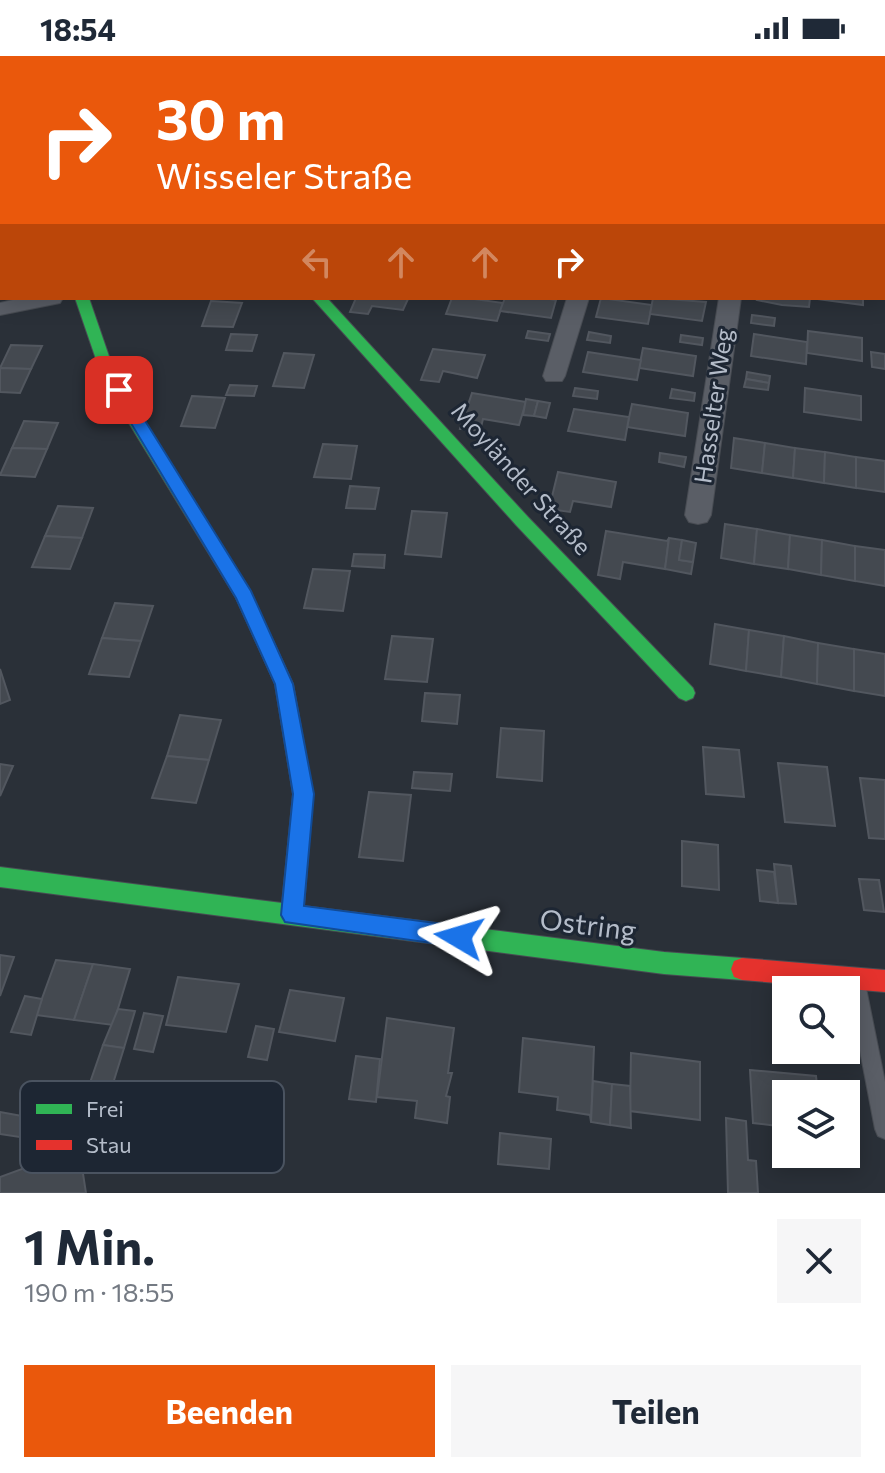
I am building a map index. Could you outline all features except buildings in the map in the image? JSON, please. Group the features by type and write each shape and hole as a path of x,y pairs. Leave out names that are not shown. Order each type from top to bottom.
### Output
{"street":[{"path":"0,309 43,300"},
{"path":"83,300 105,365 132,415 244,596 284,684 303,794 292,915"},
{"name":"Moyländer Straße","path":"320,300 522,521 686,693"},
{"path":"554,376 577,300"},
{"name":"Hasselter Weg","path":"698,515 730,300"},
{"name":"Ostring","path":"0,877 664,963 811,976"},
{"name":"Ostring","path":"860,980 885,981"}],"lane":[{"path":"860,1001 885,1129"}],"traffic: fast":[{"path":"83,300 105,365 132,415 244,596 284,684 303,794 292,915"},
{"path":"321,300 522,521 686,693"},
{"path":"0,877 664,963 742,969"}],"traffic: jam":[{"path":"742,969 885,981"}],"route":[{"path":"119,390 244,596 284,684 303,794 292,915 459,937"}]}
